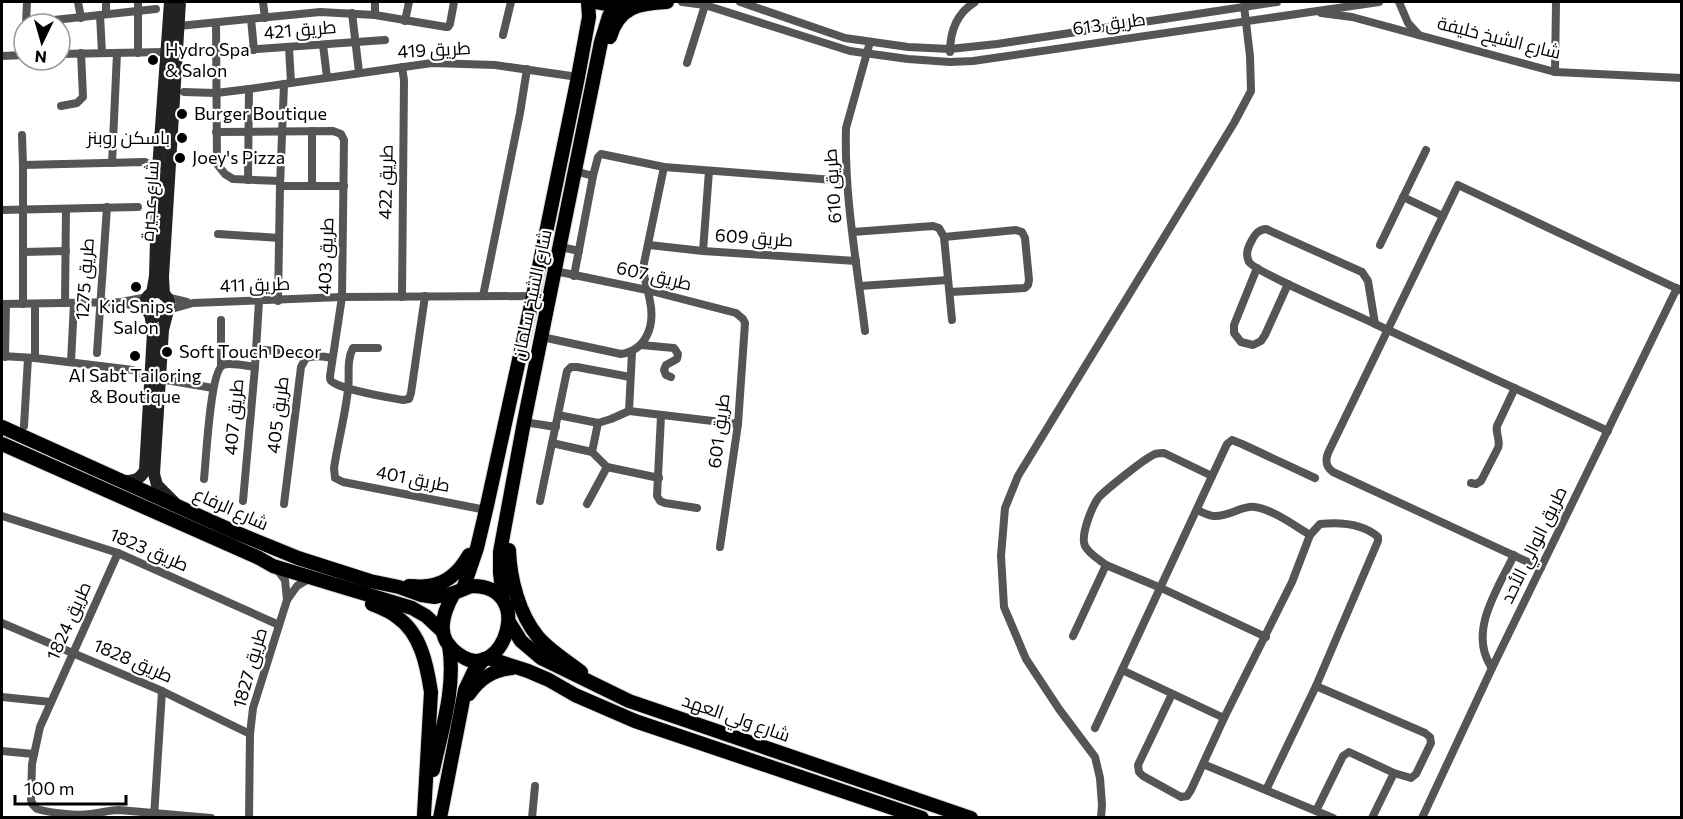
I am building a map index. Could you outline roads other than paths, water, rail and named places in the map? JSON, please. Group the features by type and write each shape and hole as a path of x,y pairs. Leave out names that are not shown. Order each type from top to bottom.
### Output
{"main road":[{"name":"شارع الشيخ سلمان","path":"458,591 479,537 486,510 578,77 589,17 588,2"},
{"path":"596,2 607,4 619,2"},
{"name":"شارع الشيخ سلمان","path":"503,599 500,552 524,422 597,63 609,16 619,2"},
{"path":"597,63 607,47 613,27 628,10 642,4 667,2"},
{"name":"شارع الرفاع","path":"2,429 23,431 123,481 298,558 428,597 458,591"},
{"name":"شارع الرفاع","path":"2,444 273,566 412,609 426,616 442,631"},
{"path":"507,514 509,563 522,608 530,625 538,637 552,650 601,689"},
{"path":"399,588 425,587 446,581 464,564 479,537"},
{"path":"424,816 450,686 451,665 448,645 442,631 445,612 458,591 471,586 483,586 494,591 503,599 507,607 509,622 504,641 497,651 474,670 467,684 456,729 440,818"},
{"path":"350,590 400,618 418,642 424,657 431,692 424,816"},
{"name":"شارع ولي العهد","path":"509,622 521,641 541,658 629,701 971,818"},
{"path":"448,645 469,660 486,659"},
{"name":"شارع ولي العهد","path":"486,659 528,671 575,695 635,721 922,818"},
{"path":"456,729 470,693 477,682 501,669 515,668 528,671"}],"street":[{"path":"78,2 81,18"},
{"path":"102,53 103,15 106,2"},
{"name":"شارع عجيرة","path":"158,295 155,276 158,169 170,2"},
{"name":"شارع عجيرة","path":"158,295 163,277 178,88 180,2"},
{"path":"263,2 265,18"},
{"path":"319,2 320,12"},
{"path":"375,2 375,15"},
{"path":"405,21 409,2"},
{"path":"179,26 320,12 375,15 448,27 454,2"},
{"path":"503,35 511,2"},
{"name":"طريق 613","path":"682,2 705,3 850,51 950,62 973,61 1379,2"},
{"name":"طريق 613","path":"740,2 845,38 908,48 950,49 1277,2"},
{"path":"1399,2 1408,23 1419,35"},
{"path":"1555,72 1556,2"},
{"path":"687,63 705,3"},
{"path":"950,62 951,36 956,23 970,3"},
{"path":"72,19 103,15 138,6 156,9"},
{"path":"138,6 138,52"},
{"path":"1101,818 1100,778 1095,757 1059,710 1026,659 1004,607 1001,556 1005,507 1018,476 1251,91 1244,6"},
{"name":"شارع الشيخ خليفة","path":"1311,11 1352,17 1555,72 1682,78"},
{"path":"352,13 359,72"},
{"path":"251,19 254,50"},
{"path":"216,23 217,164 225,174 233,179 312,186 344,186"},
{"name":"طريق 421","path":"217,52 385,40"},
{"name":"طريق 610","path":"865,331 847,181 846,128 870,42"},
{"path":"323,45 327,77"},
{"path":"279,301 280,183 289,47"},
{"path":"72,53 165,52"},
{"path":"61,106 77,103 83,97 81,53"},
{"path":"112,163 117,53"},
{"name":"طريق 419","path":"178,88 216,93 432,63 527,69 578,77"},
{"name":"طريق 422","path":"402,67 404,91 402,297"},
{"path":"483,296 527,69"},
{"path":"248,180 249,89"},
{"path":"216,132 312,131 312,186"},
{"name":"طريق 403","path":"312,131 333,131 341,134 344,140 342,297 330,380 348,388"},
{"path":"22,135 22,304"},
{"path":"1380,245 1426,150"},
{"path":"23,165 145,162 160,153"},
{"path":"574,276 593,176 601,154 664,167 847,181"},
{"path":"145,162 158,169"},
{"path":"542,337 621,354 632,352 645,340 651,317 644,267 664,167"},
{"path":"575,171 593,176"},
{"path":"703,251 709,171"},
{"path":"1541,568 1336,473 1329,468 1326,462 1328,453 1458,185 1679,290"},
{"path":"1403,197 1443,216"},
{"name":"طريق 1275","path":"97,353 107,207"},
{"path":"2,210 138,207"},
{"path":"66,209 71,362"},
{"path":"853,232 933,226 939,228 944,237 952,320"},
{"path":"944,237 1016,230 1022,232 1025,238 1029,280 1025,288 950,292"},
{"path":"1375,324 1368,281 1364,274 1266,230 1261,230 1255,235 1247,252 1250,264 1257,268 1288,284 1375,324 1388,329 1608,431"},
{"path":"218,234 279,238"},
{"name":"طريق 609","path":"649,245 703,251 856,261"},
{"path":"561,247 579,251"},
{"path":"22,252 66,251"},
{"path":"1257,268 1234,325 1234,333 1241,342 1253,345 1263,338 1288,284"},
{"name":"طريق 607","path":"555,271 647,290 736,314 743,319"},
{"path":"860,286 948,280"},
{"name":"طريق الوالي الأحد","path":"1422,818 1492,668 1679,290"},
{"path":"158,295 121,302 4,304 3,356 133,370 155,379 213,388"},
{"path":"123,481 139,479 145,470 155,379 169,304 158,295"},
{"path":"158,295 145,304 153,332 151,364 155,379 154,474 157,485 177,505"},
{"name":"طريق 411","path":"158,295 194,303"},
{"path":"378,348 353,348 349,364 348,388 404,400 409,399 425,296"},
{"name":"طريق 411","path":"168,310 194,303 342,297 533,296"},
{"name":"طريق 407","path":"243,501 260,301"},
{"path":"121,302 157,316 168,310"},
{"path":"23,431 32,358 35,304"},
{"name":"طريق 601","path":"720,547 738,424 745,323 743,319"},
{"path":"204,479 213,388 221,366 221,320"},
{"path":"641,345 674,348 678,354 677,359 666,365 664,370 666,375 671,377"},
{"path":"256,349 284,352 306,358"},
{"path":"629,411 632,352"},
{"name":"طريق 405","path":"284,504 301,367 306,358 323,356 332,358"},
{"path":"133,370 151,364"},
{"path":"221,366 226,364 255,367"},
{"path":"540,501 567,371 571,367 577,367 630,377"},
{"name":"طريق 401","path":"348,388 334,468 335,478 343,483 486,510"},
{"path":"1471,483 1481,481 1498,448 1496,429 1515,388"},
{"path":"558,415 598,423 629,411 738,424"},
{"path":"662,416 657,496 660,501 697,508"},
{"path":"524,422 556,427"},
{"path":"592,452 598,423"},
{"path":"1095,728 1227,444 1232,440 1315,478"},
{"path":"552,443 592,452 607,467 659,478"},
{"path":"1212,476 1164,453 1157,453 1098,498 1084,537 1085,546 1107,565 1266,637"},
{"path":"587,504 607,467"},
{"path":"1197,510 1214,516 1256,507 1283,518 1310,535"},
{"name":"طريق 1823","path":"2,516 118,553 279,625"},
{"path":"1172,693 1138,765 1139,772 1143,776 1181,797 1187,796 1191,790 1292,582 1310,535 1320,524 1341,522 1359,526 1378,537 1316,686 1266,790"},
{"name":"طريق 1824","path":"118,553 40,727 34,754 30,795 37,809 79,814 106,810 154,816"},
{"path":"1492,668 1483,647 1484,621 1514,555"},
{"path":"1073,636 1107,565"},
{"path":"273,566 285,580 287,600"},
{"name":"طريق 1827","path":"249,818 250,734 253,708 287,600 297,586 310,578"},
{"name":"طريق 1828","path":"2,623 162,691 250,734"},
{"path":"1122,670 1224,718"},
{"path":"1316,686 1425,733 1430,737 1431,743 1416,774 1411,778 1394,773 1349,752 1346,753 1316,811"},
{"path":"162,691 154,816 211,818"},
{"path":"2,698 51,702"},
{"path":"2,751 34,754"},
{"path":"1203,764 1333,818"},
{"path":"1372,818 1394,773"},
{"path":"532,818 535,786"}],"place":[{"name":"Hydro Spa & Salon","path":"153,60"},
{"name":"Burger Boutique","path":"182,114"},
{"name":"باسكن روبنز","path":"182,138"},
{"name":"Joey's Pizza","path":"180,158"},
{"name":"Kid Snips Salon","path":"136,287"},
{"name":"Soft Touch Decor","path":"167,352"},
{"name":"Al Sabt Tailoring & Boutique","path":"135,356"}]}
